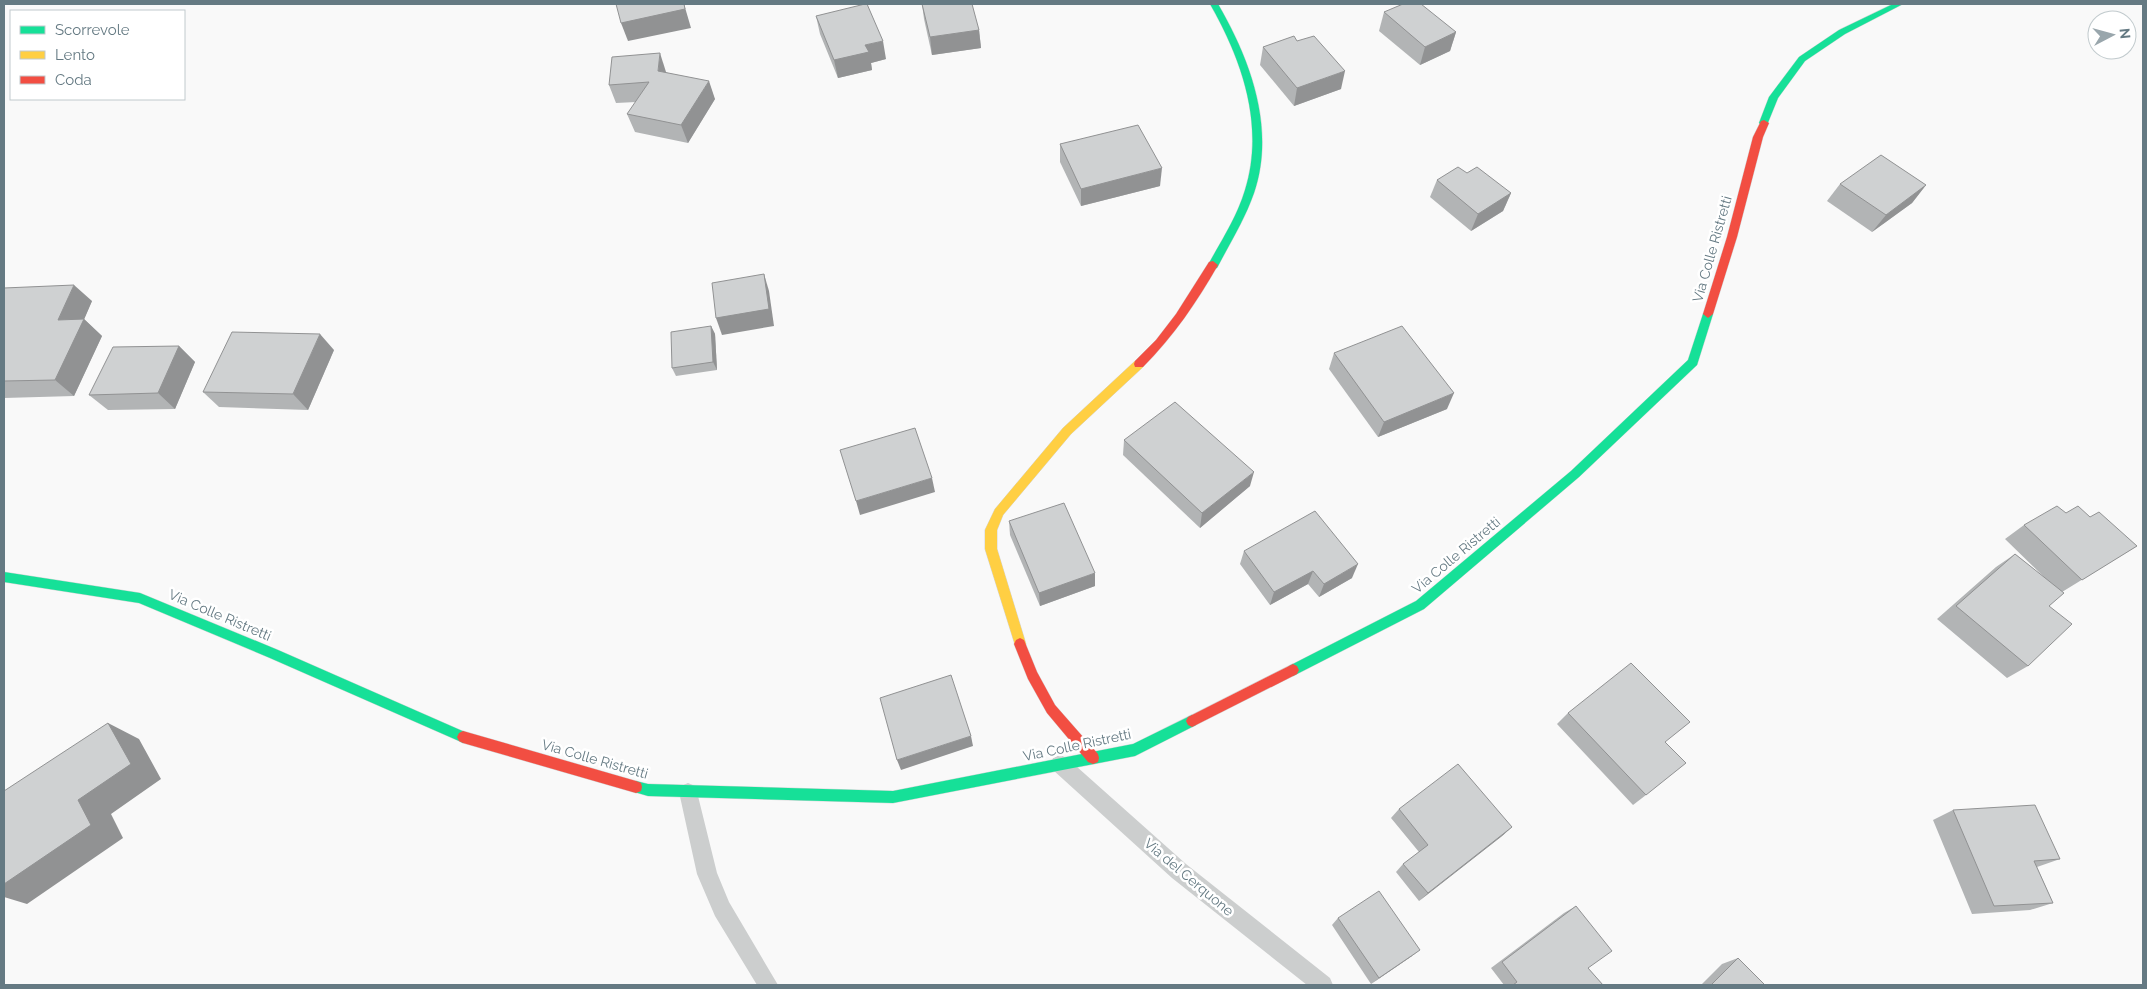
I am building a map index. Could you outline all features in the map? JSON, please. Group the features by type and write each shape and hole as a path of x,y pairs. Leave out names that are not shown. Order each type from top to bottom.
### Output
{"street":[{"path":"1093,758 1051,709 1032,675 1019,642 991,548 991,530 999,512 1067,431 1155,348 1206,278 1243,210 1252,182 1257,154 1258,129 1255,101 1237,47 1214,4"},
{"name":"Via Colle Ristretti","path":"4,577 140,598 274,654 452,734 648,790 893,798 1134,750 1420,605 1575,474 1693,362 1732,236 1758,137 1774,97 1802,59 1842,32 1900,4"}],"lane":[{"name":"Via del Cerquone","path":"1060,764 1179,871 1323,985"},
{"path":"688,792 707,874 722,909 768,985"}],"building":[{"path":"616,4 684,4 685,9 621,23"},
{"path":"867,4 883,41 865,45 869,52 834,60 816,16"},
{"path":"922,4 972,4 979,30 930,37"},
{"path":"1403,4 1421,4 1456,32 1425,47 1384,12"},
{"path":"1294,36 1297,41 1314,36 1345,71 1297,88 1263,47"},
{"path":"660,53 658,71 709,81 681,125 627,114 649,82 609,85 612,57"},
{"path":"1138,125 1162,168 1081,189 1060,144"},
{"path":"1881,155 1926,185 1886,215 1840,184"},
{"path":"1458,167 1467,173 1477,167 1511,193 1478,214 1437,180"},
{"path":"764,274 769,309 716,318 712,283"},
{"path":"74,285 58,320 84,319 55,380 4,381 4,288"},
{"path":"711,326 713,362 672,368 671,332"},
{"path":"1402,326 1454,393 1384,422 1334,353"},
{"path":"232,332 320,334 293,394 203,392"},
{"path":"179,346 158,393 89,395 113,347"},
{"path":"1175,402 1254,472 1202,513 1124,440"},
{"path":"915,428 932,478 856,501 840,450"},
{"path":"1064,503 1095,573 1039,593 1009,521"},
{"path":"2057,506 2066,513 2078,506 2090,517 2099,512 2137,546 2082,580 2024,525"},
{"path":"1315,511 1358,564 1324,584 1313,571 1274,592 1244,551"},
{"path":"2015,554 2064,593 2049,606 2072,624 2028,666 1956,606"},
{"path":"1631,663 1690,722 1665,742 1686,763 1646,795 1568,713"},
{"path":"951,675 971,736 897,760 880,698"},
{"path":"108,723 131,764 78,800 91,825 4,884 4,791"},
{"path":"1458,764 1512,827 1428,893 1403,864 1428,845 1399,809"},
{"path":"2035,805 2060,859 2034,861 2053,903 1994,906 1953,810"},
{"path":"1379,891 1420,950 1379,978 1338,918"},
{"path":"1576,906 1612,951 1588,968 1603,985 1513,985 1517,982 1502,962"},
{"path":"1738,958 1765,985 1711,985"}],"traffic: fast":[{"path":"1213,265 1239,218 1250,191 1257,150 1255,108 1251,88 1235,42 1214,4"},
{"path":"1764,123 1774,97 1802,59 1842,32 1899,4"},
{"path":"1293,670 1420,605 1575,474 1693,362 1708,314"},
{"path":"4,577 140,598 274,654 463,737"},
{"path":"636,787 648,790 893,797 1135,750 1192,721"}],"traffic: slow":[{"path":"1020,644 991,549 991,530 999,512 1067,431 1139,364"}],"traffic: jam":[{"path":"1708,314 1732,237 1758,137 1764,123"},
{"path":"1139,364 1179,317 1213,265"},
{"path":"1020,644 1032,675 1051,709 1093,758"},
{"path":"1192,721 1293,670"},
{"path":"463,737 636,787"}]}
